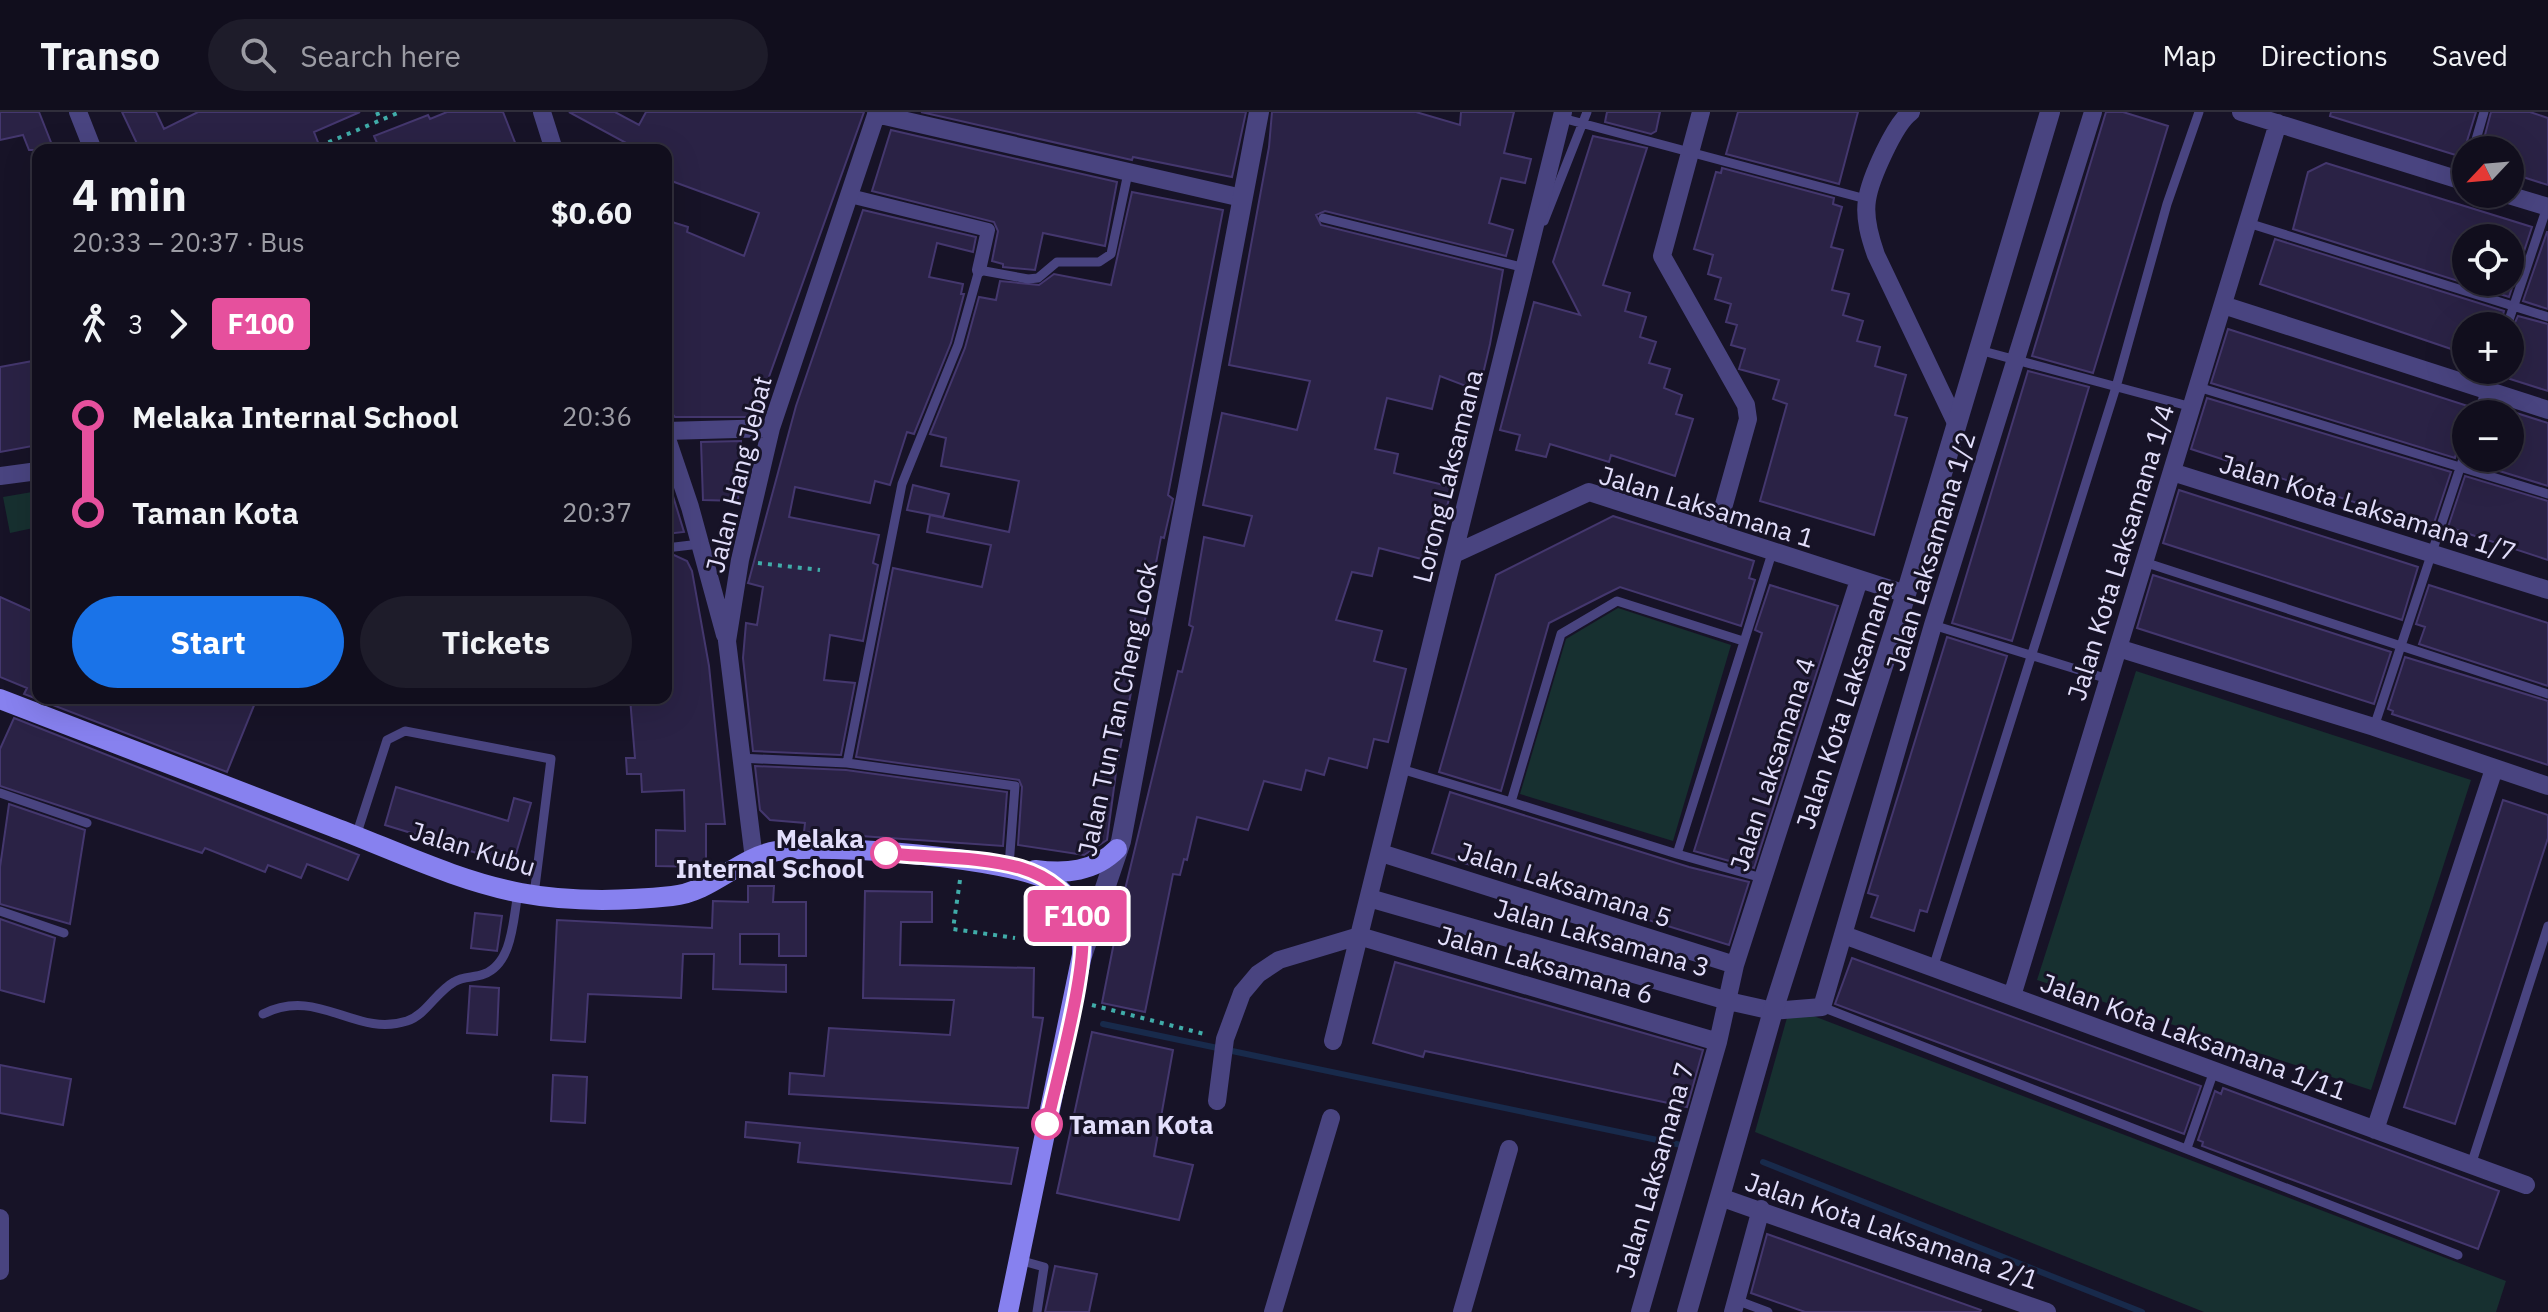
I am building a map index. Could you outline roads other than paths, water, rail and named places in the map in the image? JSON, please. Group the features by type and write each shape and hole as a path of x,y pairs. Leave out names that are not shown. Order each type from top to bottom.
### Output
{"main road":[{"name":"Jalan Kubu","path":"0,699 431,865 526,894 554,898 672,896 704,887 774,851 808,848 1014,867 1050,882 1073,905 1080,922 1082,955"},
{"path":"1014,867 1083,870 1097,865 1117,849"},
{"name":"Jalan Tun Tan Cheng Lock","path":"1008,1312 1082,955"}],"street":[{"path":"78,112 91,144"},
{"path":"542,112 552,144"},
{"name":"Jalan Tun Tan Cheng Lock","path":"1082,955 1117,849 1166,611 1259,112"},
{"path":"1701,112 1662,256 1740,389 1748,419 1716,533"},
{"path":"1911,112 1895,130 1866,199 1868,231 1876,255 1957,425"},
{"name":"Jalan Kota Laksamana","path":"1687,1312 1773,1011 1906,594 2050,112"},
{"name":"Jalan Laksamana 1/2","path":"1822,1007 1933,625 2093,112"},
{"path":"2241,112 2452,175"},
{"path":"876,113 1242,198"},
{"name":"Jalan Hang Jebat","path":"754,859 739,758 727,641 740,560 771,428 876,113"},
{"name":"Lorong Laksamana","path":"1333,1041 1562,115"},
{"name":"Jalan Kota Laksamana 1/4","path":"2012,996 2278,123"},
{"path":"850,196 988,230 979,270"},
{"path":"2524,200 2547,207"},
{"path":"2223,305 2548,410"},
{"path":"672,434 771,428"},
{"path":"672,453 727,641"},
{"path":"0,476 32,472"},
{"name":"Jalan Kota Laksamana 1/7","path":"2172,472 2548,590"},
{"name":"Jalan Laksamana 1","path":"1454,554 1589,492 1906,594"},
{"name":"Jalan Laksamana 4","path":"1728,1001 1735,965 1762,878 1859,580"},
{"path":"2118,648 2374,727 2548,786"},
{"path":"2375,1130 2494,769"},
{"name":"Jalan Laksamana 5","path":"1381,853 1735,965"},
{"name":"Jalan Laksamana 3","path":"1369,898 1728,1001 1773,1011 1822,1007"},
{"name":"Jalan Kota Laksamana 1/11","path":"1844,935 2526,1185"},
{"path":"1217,1101 1225,1039 1242,993 1258,974 1279,960 1359,936"},
{"name":"Jalan Laksamana 6","path":"1359,936 1718,1042"},
{"name":"Jalan Laksamana 7","path":"1640,1312 1728,1001"},
{"path":"1273,1312 1331,1118"},
{"path":"1462,1312 1509,1149"},
{"name":"Jalan Kota Laksamana 2/1","path":"1720,1197 2047,1312"},
{"path":"1734,1306 1761,1209"},
{"path":"0,1218 0,1271"}],"lane":[{"path":"1323,218 1525,269 1587,112"},
{"path":"1933,968 2116,387 2167,204 2199,112"},
{"path":"2477,136 2484,112"},
{"path":"1562,115 1584,124 1866,199"},
{"path":"847,763 902,484 958,345 979,270 1028,279 1038,278 1057,262 1099,262 1111,254 1128,173"},
{"path":"2512,312 2547,207"},
{"path":"2248,223 2548,317"},
{"path":"1977,349 2192,407"},
{"path":"2483,400 2488,384"},
{"path":"2198,387 2452,465"},
{"path":"2374,727 2458,472"},
{"path":"2476,472 2548,494"},
{"path":"672,547 700,544"},
{"path":"1677,854 1772,553"},
{"path":"2144,562 2548,694"},
{"path":"1511,802 1561,634 1617,601 1743,641"},
{"path":"1933,625 2108,679"},
{"path":"263,1014 282,1004 302,1003 368,1022 389,1025 409,1021 441,989 459,979 484,974 500,963 526,894 551,759 405,731 387,740 356,836"},
{"path":"739,758 847,763 1015,786 1014,867"},
{"path":"1401,769 1762,878"},
{"path":"0,793 87,823"},
{"path":"0,911 64,933"},
{"path":"2471,1165 2548,926"},
{"path":"1822,1007 2458,1255"},
{"path":"2187,1148 2214,1071"},
{"path":"1019,1260 1044,1267 1037,1312"},
{"path":"1734,1306 1768,1312"}],"waterway":[{"path":"1103,1024 1686,1146"},
{"path":"1763,1162 2142,1312"}],"place":[{"name":"Melaka Internal School","path":"886,853"},
{"name":"Taman Kota","path":"1047,1124"}]}
